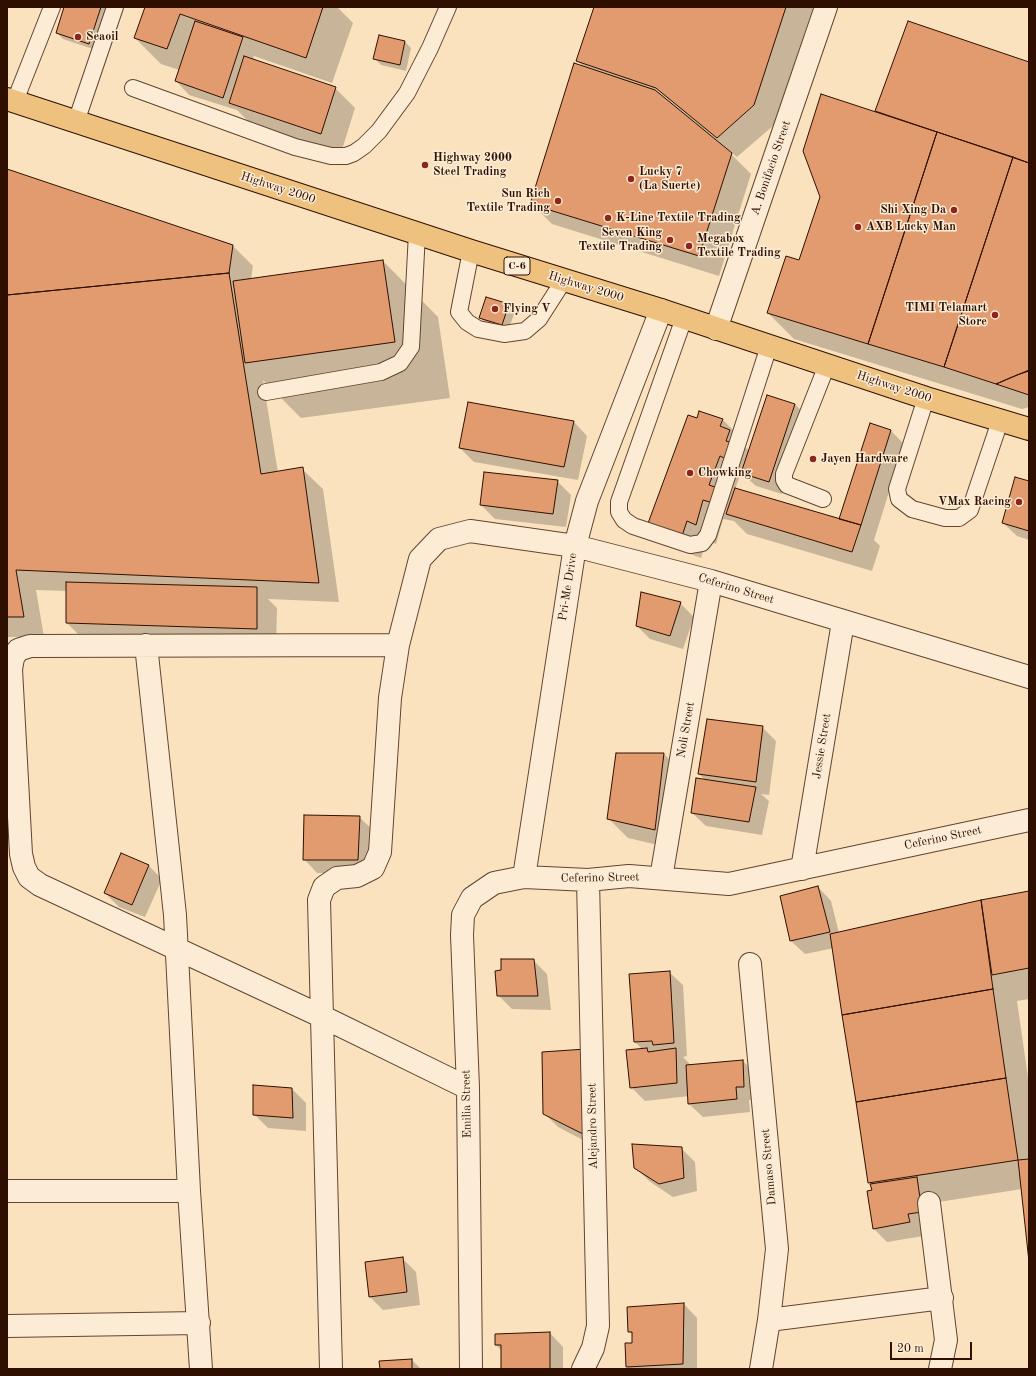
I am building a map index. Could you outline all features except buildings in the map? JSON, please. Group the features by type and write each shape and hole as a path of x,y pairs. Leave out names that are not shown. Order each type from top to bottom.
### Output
{"main road":[{"name":"Highway 2000","path":"11,100 471,251 661,310 926,398 1029,429"}],"street":[{"name":"A. Bonifacio Street","path":"716,329 826,7"},
{"name":"Pri-Me Drive","path":"524,877 575,546 588,501 661,310"},
{"name":"Ceferino Street","path":"398,645 420,559 438,539 470,531 575,546 711,581 1029,677"},
{"name":"Noli Street","path":"661,878 711,581"},
{"name":"Jessie Street","path":"802,869 843,622"},
{"path":"146,645 177,947 189,1191 201,1369"},
{"path":"331,1369 321,1016 319,900 324,887 337,878 357,876 373,868 380,852 390,698 398,645 30,646 18,650 13,658 11,669 21,854 24,867 29,877 40,885 177,947 321,1016 468,1088"},
{"name":"Ceferino Street","path":"524,877 588,880 629,876 729,884 1029,820"},
{"name":"Emilia Street","path":"470,1369 468,1088 463,915 472,898 494,883 524,877"},
{"name":"Alejandro Street","path":"582,1369 593,1348 598,1326 588,880"},
{"name":"Damaso Street","path":"750,964 777,1249 769,1320 761,1369"},
{"path":"7,1190 189,1191"},
{"path":"929,1203 942,1298 946,1340 940,1369"},
{"path":"769,1320 942,1298"},
{"path":"7,1326 199,1323"}],"lane":[{"path":"11,100 52,7"},
{"path":"76,122 114,7"},
{"path":"133,88 295,148 331,156 346,156 354,153 364,146 379,131 407,92 430,48 448,7"},
{"path":"266,392 381,372 400,363 411,346 417,233"},
{"path":"471,251 459,312 467,322 478,329 504,334 525,331 539,319 564,280"},
{"path":"684,318 619,502 619,512 624,520 633,526 690,545 702,543 708,535 769,346"},
{"path":"824,499 787,485 784,480 784,474 827,365"},
{"path":"926,398 897,489 899,499 912,509 945,518 959,518 970,510 1000,421"}],"place":[{"name":"Seaoil","path":"78,37"},
{"name":"Highway 2000 Steel Trading","path":"425,165"},
{"name":"Lucky 7 (La Suerte)","path":"631,179"},
{"name":"Sun Rich Textile Trading","path":"558,201"},
{"name":"Shi Xing Da","path":"954,210"},
{"name":"K-Line Textile Trading","path":"608,218"},
{"name":"AXB Lucky Man","path":"858,227"},
{"name":"Seven King Textile Trading","path":"670,240"},
{"name":"Megabox Textile Trading","path":"689,246"},
{"name":"Flying V","path":"495,309"},
{"name":"TIMI Telamart Store","path":"995,315"},
{"name":"Jayen Hardware","path":"813,459"},
{"name":"Chowking","path":"690,473"},
{"name":"VMax Racing","path":"1019,502"}]}
